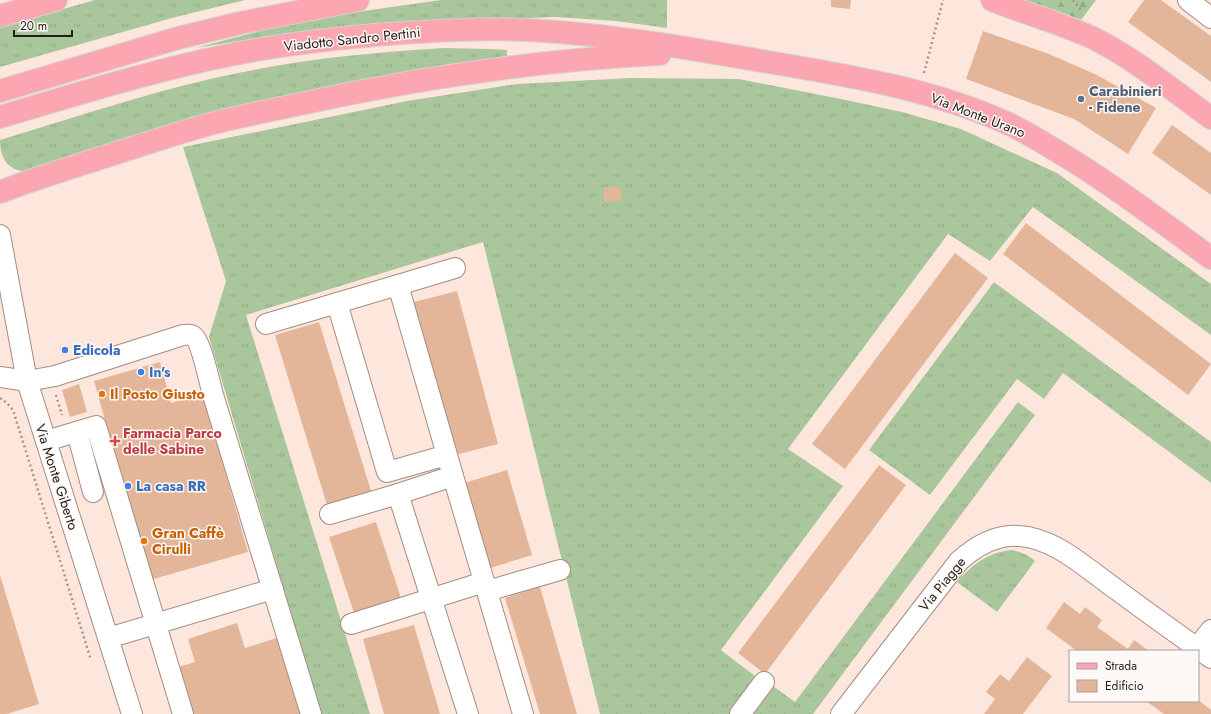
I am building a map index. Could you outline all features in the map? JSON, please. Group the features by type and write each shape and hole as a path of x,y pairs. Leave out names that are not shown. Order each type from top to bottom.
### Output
{"main road":[{"path":"0,16 56,0"},
{"path":"0,91 178,38 240,23 358,0"},
{"path":"992,0 1054,22 1115,50 1211,118"},
{"name":"Viadotto Sandro Pertini","path":"0,117 109,84 209,59 278,46 322,40 426,32 524,30 589,34 711,52"},
{"path":"0,192 27,182 215,123 397,84 495,69 582,59 613,56 711,52"},
{"name":"Via Monte Urano","path":"711,52 831,72 919,92 994,118 1041,141 1110,184 1211,258"}],"street":[{"path":"1188,0 1211,18"},
{"name":"Via Monte Giberto","path":"0,235 27,381 132,714"},
{"path":"266,324 454,268"},
{"path":"398,284 523,714"},
{"path":"337,303 387,472 447,455"},
{"path":"0,377 27,381 55,376 189,335 193,336 199,345 311,714"},
{"path":"46,442 96,426 183,714"},
{"path":"77,432 93,492"},
{"path":"330,514 453,476"},
{"path":"398,494 468,714"},
{"name":"Via Piagge","path":"841,714 959,561 982,544 1001,537 1013,535 1028,537 1064,552 1204,653"},
{"path":"351,624 431,599 560,570"},
{"path":"108,638 273,589"},
{"path":"1204,653 1211,630"},
{"path":"740,714 764,682"}],"path":[{"path":"919,92 943,0"},
{"path":"55,393 63,418"},
{"path":"0,397 13,410 91,660"}],"green space":[{"path":"95,0 245,0 172,18 0,67 0,27"},
{"path":"441,0 667,0 667,28 616,21 556,17 498,19 354,26 290,33 195,48 287,24 335,15"},
{"path":"1022,0 1096,0 1081,20"},
{"path":"444,48 507,50 507,60 450,65 349,82 250,104 28,171 15,169 6,163 0,147 0,140 123,102 185,85 272,66 321,59"},
{"path":"630,78 739,79 902,112 961,129 1057,173 1211,284 1211,335 1033,207 990,261 948,234 788,449 843,486 721,650 755,676 731,714 600,714 483,242 246,315 370,714 321,714 209,337 226,281 183,147 407,101 517,84"},
{"path":"994,282 1211,442 1211,483 1063,373 1044,399 1017,379 930,495 869,450"},
{"path":"1018,402 1035,415 813,714 752,714 773,686 795,702"},
{"path":"1012,550 1025,554 1035,561 997,612 957,582 975,564 988,556"}],"building":[{"path":"831,0 851,0 850,9 831,7"},
{"path":"1144,0 1161,0 1211,36 1211,82 1128,22"},
{"name":"Carabinieri - Fidene","path":"983,31 1049,54 1097,75 1156,108 1128,154 1074,119 966,79"},
{"path":"1172,125 1211,153 1211,195 1152,153"},
{"path":"604,187 621,187 621,201 604,201"},
{"path":"1026,223 1211,364 1188,395 1003,254"},
{"path":"955,253 988,278 845,469 812,444"},
{"path":"457,291 498,444 455,455 414,302"},
{"path":"319,322 371,491 327,505 275,335"},
{"name":"Edicola","path":"67,345 69,353 62,355 60,347"},
{"path":"160,362 171,403 203,394 248,552 150,580 94,381"},
{"path":"79,384 87,412 70,417 62,390"},
{"path":"879,465 906,485 765,674 738,653"},
{"path":"507,470 532,555 484,570 458,485"},
{"path":"376,522 401,598 354,613 329,537"},
{"path":"0,575 39,704 7,714 0,714"},
{"path":"540,587 577,714 540,714 505,598"},
{"path":"1064,602 1080,614 1085,607 1102,620 1097,627 1128,649 1134,640 1148,650 1076,650 1046,628"},
{"path":"237,623 245,648 283,636 307,714 189,714 175,668 195,662 188,639"},
{"path":"414,625 440,714 384,714 363,639"},
{"path":"1027,657 1052,676 1023,714 984,714 995,699 986,692 1000,674 1009,681"},
{"path":"1199,701 1211,710 1211,714 1164,714 1147,702 1199,702"}],"place":[{"name":"Carabinieri - Fidene","path":"1081,99"},
{"name":"Edicola","path":"65,350"},
{"name":"In's","path":"141,372"},
{"name":"Il Posto Giusto","path":"102,394"},
{"name":"Farmacia Parco delle Sabine","path":"115,441"},
{"name":"La casa RR","path":"128,486"},
{"name":"Gran Caffè Cirulli","path":"144,541"}]}
